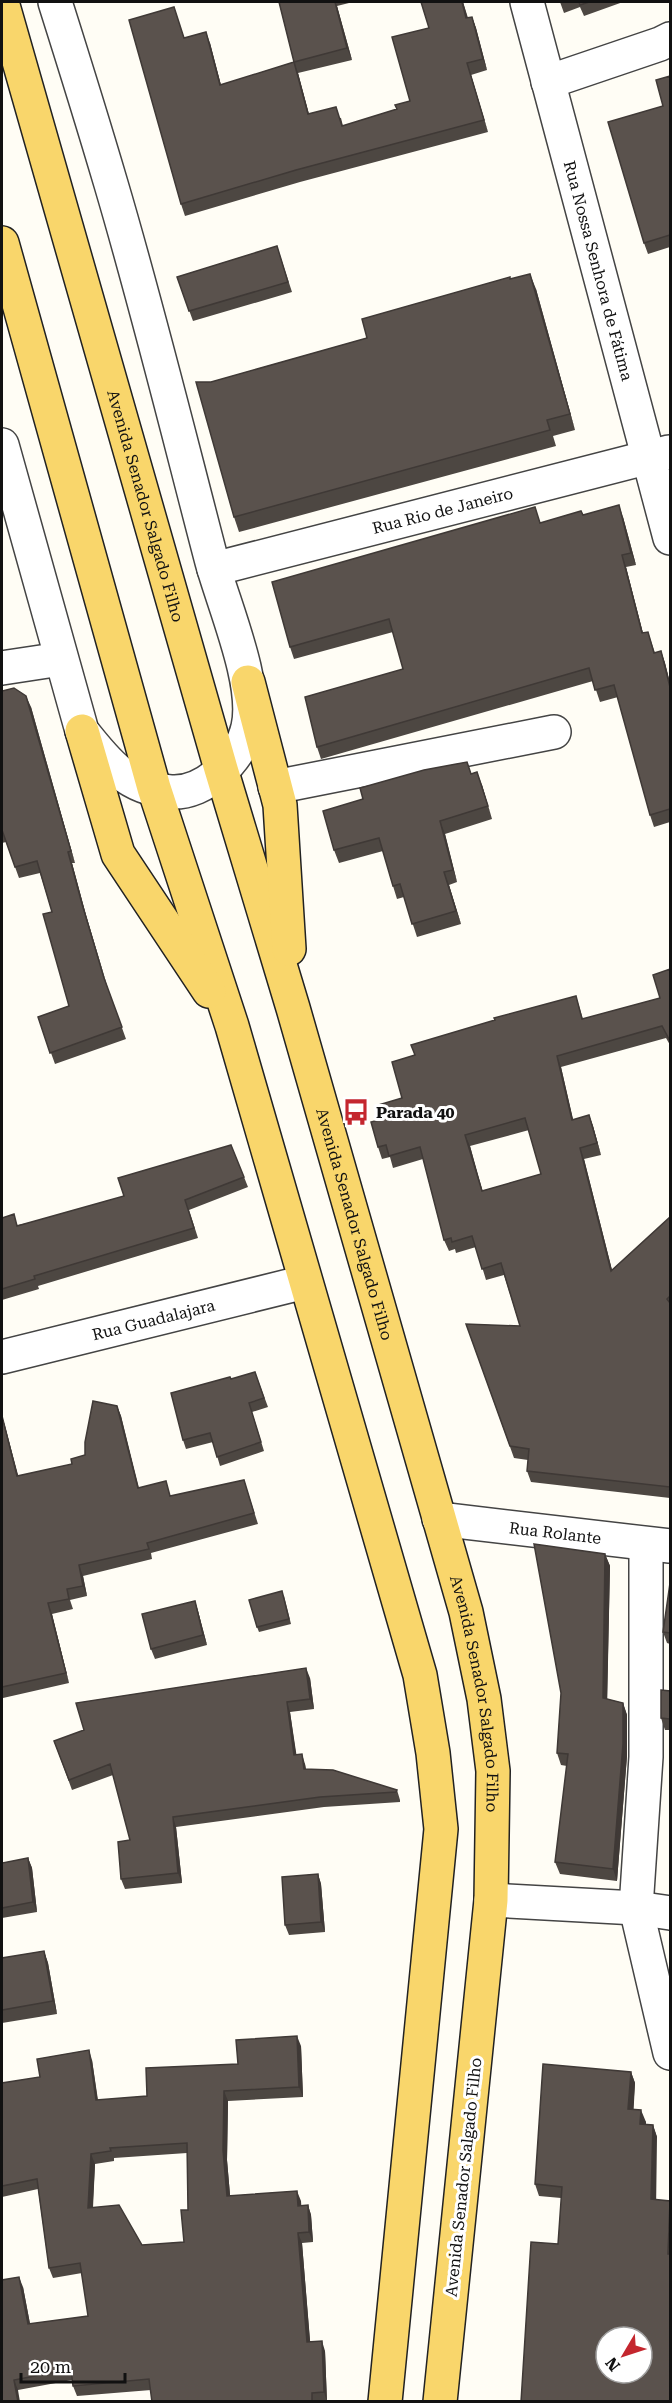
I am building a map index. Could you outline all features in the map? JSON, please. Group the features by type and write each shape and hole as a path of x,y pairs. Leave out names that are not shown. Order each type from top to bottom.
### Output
{"main road":[{"name":"Avenida Senador Salgado Filho","path":"2,2 221,769 293,1008 466,1612 484,1699 493,1771 491,1900 440,2402"},
{"path":"2,243 154,788 232,1026 420,1675 433,1753 441,1829 385,2402"},
{"name":"Avenida Senador Salgado Filho","path":"248,682 280,805 293,1008"},
{"path":"82,731 118,854 232,1026"}],"street":[{"name":"Avenida Senador Salgado Filho","path":"55,2 115,197 214,569 248,682"},
{"name":"Rua Nossa Senhora de Fátima","path":"527,2 548,82 660,455 670,538"},
{"path":"548,82 670,39"},
{"path":"2,445 82,731 104,760 126,779 172,792 190,790 208,781 237,753 248,727 248,682"},
{"name":"Rua Rio de Janeiro","path":"214,569 660,455"},
{"path":"2,668 61,659"},
{"path":"275,787 554,732"},
{"name":"Rua Guadalajara","path":"2,1357 305,1282"},
{"name":"Rua Rolante","path":"439,1519 658,1545"},
{"path":"658,1545 636,1908 670,2053"},
{"path":"491,1900 636,1908 670,1913"}],"building":[{"path":"279,2 335,2 347,48 294,62"},
{"path":"421,2 462,2 466,18 472,17 483,59 467,63 484,120 296,170 181,204 129,20 174,7 184,38 206,32 220,85 294,62 308,114 336,107 342,126 397,109 395,105 410,101 392,37 429,28"},
{"path":"670,76 670,235 644,243 608,122 663,106 656,80"},
{"path":"277,246 288,282 189,311 177,277"},
{"path":"530,274 570,414 547,420 550,430 234,517 196,382 211,382 367,338 362,319 510,277 510,279"},
{"path":"619,505 631,553 622,555 642,633 648,632 654,653 661,651 670,687 670,809 650,815 614,685 595,690 589,668 317,747 305,697 403,669 389,619 290,647 272,582 535,507 540,523 581,511 583,515"},
{"path":"14,688 26,696 71,851 68,852 82,904 104,978 122,1027 50,1053 38,1017 69,1006 43,914 52,912 37,861 15,867 2,830 2,691"},
{"path":"467,762 471,774 477,772 488,806 440,821 453,870 444,872 456,911 412,924 400,884 393,886 379,838 334,850 323,811 363,799 360,788 424,770"},
{"path":"670,969 670,1041 662,1026 557,1056 572,1120 589,1115 597,1143 580,1148 611,1271 670,1217 670,1296 667,1299 670,1303 670,1487 527,1471 529,1449 510,1446 466,1324 520,1326 501,1263 482,1269 472,1236 452,1242 451,1238 444,1240 420,1147 389,1156 386,1145 378,1147 371,1122 379,1120 375,1106 402,1098 392,1062 415,1055 411,1045 495,1020 494,1018 576,996 582,1019 660,998 653,975","holes":["525,1118 541,1174 482,1191 465,1135"]},
{"path":"231,1145 244,1177 185,1200 194,1228 34,1276 35,1279 2,1289 2,1218 14,1214 17,1226 124,1196 118,1178"},
{"path":"255,1372 264,1398 249,1403 261,1442 217,1457 210,1433 183,1440 171,1393"},
{"path":"93,1401 117,1406 138,1488 166,1481 170,1496 244,1480 254,1513 147,1543 149,1549 79,1565 83,1586 67,1589 69,1599 48,1603 66,1673 2,1687 2,1416 17,1476 72,1464 71,1459 85,1455 85,1442"},
{"path":"534,1544 605,1554 603,1698 623,1703 623,1744 613,1869 555,1862 568,1754 557,1753 561,1693"},
{"path":"670,1583 670,1633 663,1632"},
{"path":"282,1591 289,1619 257,1627 249,1600"},
{"path":"195,1601 203,1635 151,1649 142,1614"},
{"path":"306,1668 310,1699 287,1702 294,1755 302,1754 304,1769 333,1770 397,1790 396,1792 320,1797 173,1817 178,1873 121,1879 118,1842 130,1840 110,1764 69,1780 54,1741 84,1730 76,1703"},
{"path":"661,1690 670,1691 670,1719 661,1718"},
{"path":"28,1858 33,1902 2,1908 2,1863"},
{"path":"318,1874 321,1922 285,1925 282,1877"},
{"path":"44,1951 53,2001 2,2010 2,1958"},
{"path":"297,2036 299,2087 224,2091 223,2150 227,2196 297,2191 298,2206 308,2205 309,2232 298,2233 307,2342 322,2341 324,2392 312,2393 312,2402 152,2402 149,2379 73,2386 71,2369 14,2380 18,2402 2,2402 2,2280 19,2277 28,2324 88,2316 80,2263 49,2268 37,2179 2,2186 2,2083 40,2077 37,2059 89,2050 96,2100 147,2096 146,2068 238,2064 236,2040","holes":["187,2143 188,2210 181,2210 184,2242 142,2245 119,2205 88,2208 91,2154 111,2151 110,2148"]},
{"path":"543,2064 631,2072 628,2109 641,2110 640,2124 653,2125 651,2199 670,2201 668,2254 670,2254 670,2402 521,2402 531,2242 558,2244 562,2187 535,2184"}],"place":[{"name":"Parada 40","path":"356,1112"}]}
